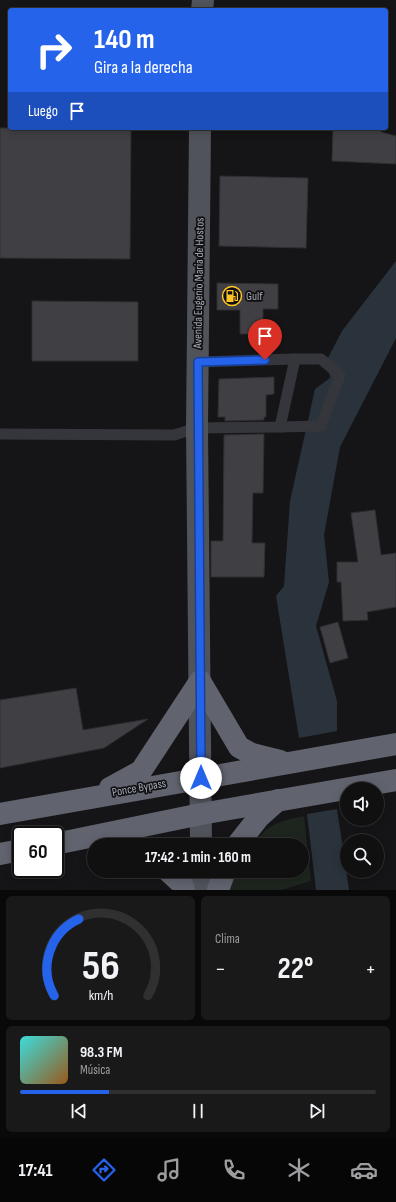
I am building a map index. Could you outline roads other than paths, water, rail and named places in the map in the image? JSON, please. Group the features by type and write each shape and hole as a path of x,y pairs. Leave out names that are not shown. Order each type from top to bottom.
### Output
{"highway":[{"path":"99,795 141,770 200,681 238,747 252,754 287,763"},
{"name":"Ponce Bypass","path":"0,814 99,795 396,744"},
{"path":"74,844 201,814 396,780"},
{"path":"243,838 259,818 278,800"},
{"path":"0,854 12,852"},
{"path":"176,878 182,884 184,890"},
{"path":"218,890 222,878"}],"main road":[{"name":"Avenida Eugenio María de Hostos","path":"200,130 197,428 201,838"},
{"path":"201,878 201,890"}],"lane":[{"path":"280,427 295,359"},
{"path":"0,434 174,435 197,428 320,426 340,375 321,359 198,362"}],"place":[{"name":"Gulf","path":"232,296"}]}
